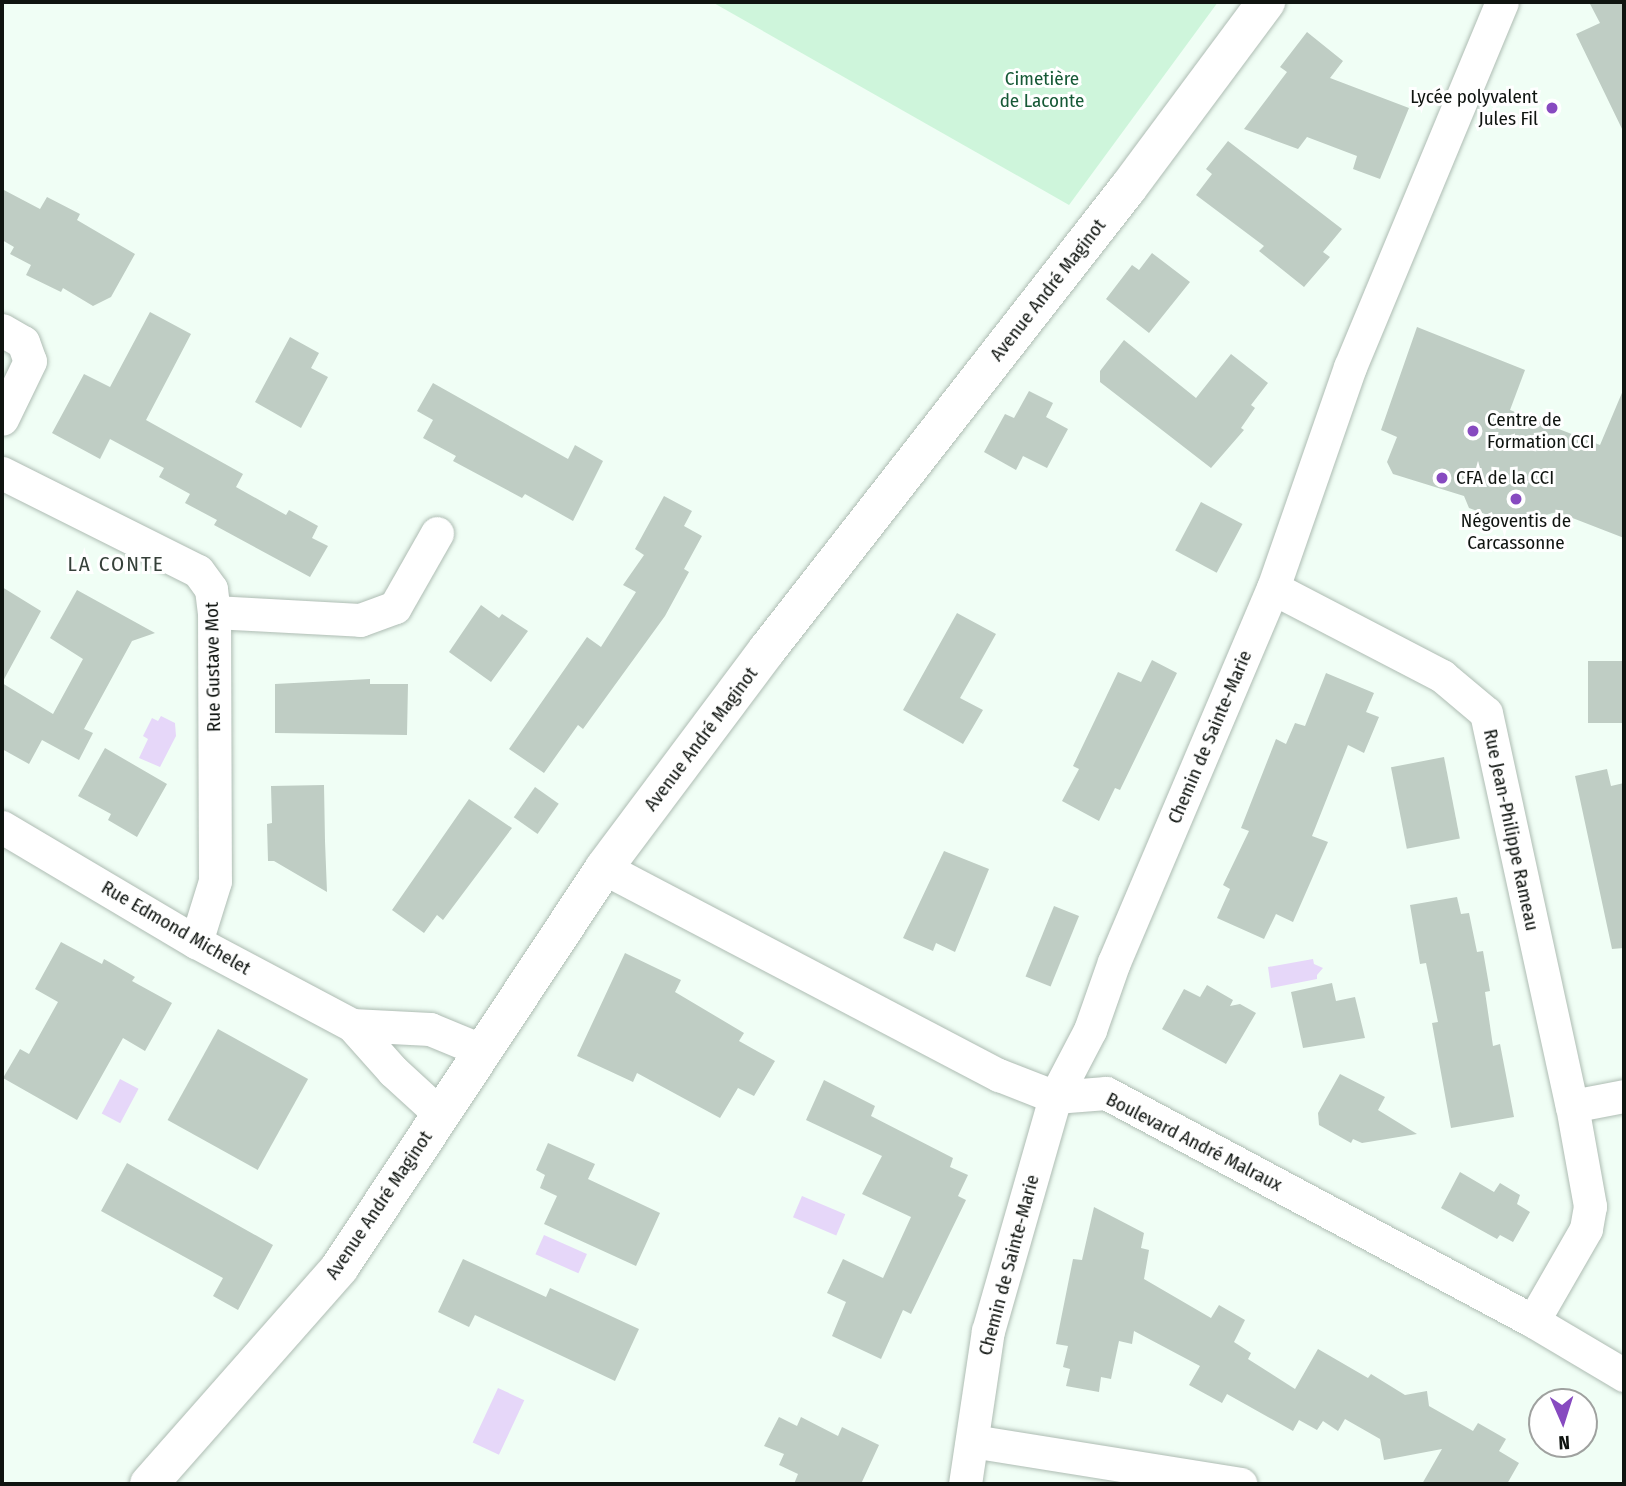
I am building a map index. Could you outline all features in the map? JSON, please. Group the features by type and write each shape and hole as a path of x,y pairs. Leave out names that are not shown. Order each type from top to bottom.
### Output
{"street":[{"name":"Avenue André Maginot","path":"149,1484 340,1267 481,1050 604,868 767,650 1128,188 1266,2"},
{"name":"Chemin de Sainte-Marie","path":"965,1484 988,1331 1055,1097 1090,1030 1114,962 1273,589 1350,367 1502,2"},
{"path":"2,330 23,341 30,361 2,419"},
{"name":"Rue Gustave Mot","path":"2,473 198,571 211,589 214,612 215,881 196,942"},
{"path":"214,612 360,620 396,607 437,533"},
{"name":"Rue Jean-Philippe Rameau","path":"1273,589 1442,676 1486,713 1572,1106 1590,1206 1586,1229 1532,1321"},
{"name":"Rue Edmond Michelet","path":"2,827 196,942 352,1025 393,1071 440,1115"},
{"name":"Boulevard André Malraux","path":"604,868 999,1075 1055,1097 1106,1093 1532,1321 1624,1375"},
{"name":"Rue Edmond Michelet","path":"352,1025 430,1029 481,1050"},
{"path":"393,1071 413,1029"},
{"path":"1572,1106 1624,1096"},
{"path":"972,1441 1241,1484"}],"green space":[{"name":"Cimetière de Laconte","path":"712,2 1218,2 1069,205"}],"shaded area":[{"path":"161,716 175,723 176,736 160,767 139,758 148,739 143,736 152,718 158,721"},
{"path":"1313,959 1314,964 1323,968 1317,979 1271,988 1268,967"},
{"path":"120,1079 139,1089 120,1123 102,1113"},
{"path":"802,1196 845,1214 836,1236 793,1217"},
{"path":"544,1235 587,1254 578,1273 535,1254"},
{"path":"498,1388 524,1400 499,1455 473,1442"}],"building":[{"path":"1589,2 1624,2 1624,133 1576,34 1600,23"},
{"path":"1307,32 1343,61 1330,78 1409,108 1380,179 1353,169 1357,156 1307,137 1298,149 1244,129 1287,72 1280,67"},
{"path":"1228,141 1342,229 1323,252 1330,257 1304,287 1259,251 1264,246 1196,195 1212,174 1206,169"},
{"path":"2,189 40,209 47,197 80,214 77,220 135,254 111,297 93,306 63,288 61,292 26,275 31,265 10,254 14,247 2,240"},
{"path":"1152,253 1190,282 1149,333 1106,299 1132,265 1139,270"},
{"path":"150,312 191,334 146,420 243,474 236,487 286,515 289,510 318,526 312,538 328,546 310,577 214,525 217,520 185,503 190,494 159,477 164,468 110,439 100,459 52,433 84,374 110,387"},
{"name":"Centre de Formation CCI","path":"1417,327 1525,370 1510,410 1600,445 1624,388 1624,538 1557,512 1527,520 1515,515 1501,520 1469,508 1464,496 1393,474 1387,462 1397,437 1381,430"},
{"path":"290,337 319,353 311,368 328,377 301,428 255,402"},
{"path":"1124,340 1196,398 1231,354 1268,383 1251,405 1255,408 1241,428 1244,430 1211,468 1100,382 1100,371"},
{"path":"433,383 568,459 575,445 603,461 573,521 525,494 522,498 453,461 456,456 423,438 433,420 417,411"},
{"path":"1029,391 1053,403 1046,417 1068,429 1047,468 1023,456 1016,470 984,452 1005,414 1014,418"},
{"path":"664,496 692,511 684,526 702,536 684,569 689,572 665,616 583,729 578,725 544,773 509,749 587,637 601,647 636,592 623,585 644,555 635,549"},
{"path":"1201,502 1242,524 1217,573 1175,551"},
{"path":"2,587 41,611 2,683"},
{"path":"77,590 155,633 132,641 84,729 93,733 79,760 42,740 29,764 2,749 2,683 53,714 83,659 50,638"},
{"path":"481,605 499,618 502,614 528,631 491,682 449,652"},
{"path":"957,613 996,634 960,698 983,710 963,744 903,710"},
{"path":"1152,660 1177,673 1120,790 1115,788 1099,821 1062,801 1079,769 1073,766 1118,672 1141,682"},
{"path":"1588,661 1624,661 1624,723 1588,723"},
{"path":"1326,673 1374,693 1366,712 1379,717 1364,753 1348,745 1312,836 1328,842 1293,922 1276,914 1264,939 1217,918 1230,889 1223,885 1249,831 1241,828 1276,739 1286,744 1295,723 1305,726"},
{"path":"370,679 370,684 408,684 407,735 275,733 275,684"},
{"path":"105,748 167,784 137,837 108,820 111,814 78,796"},
{"path":"1444,757 1460,838 1407,849 1391,767"},
{"path":"1607,769 1611,786 1624,783 1624,948 1612,949 1575,776"},
{"path":"324,785 327,892 274,861 268,861 267,824 272,823 271,786"},
{"path":"535,787 559,804 538,834 514,817"},
{"path":"469,799 512,828 443,920 437,915 424,933 392,910"},
{"path":"944,851 989,869 955,952 936,943 933,951 903,938"},
{"path":"1457,897 1461,914 1469,913 1477,952 1483,951 1490,991 1485,992 1493,1046 1500,1044 1514,1117 1451,1128 1432,1023 1438,1022 1426,963 1420,964 1410,905"},
{"path":"1054,906 1079,916 1051,987 1026,976"},
{"path":"61,942 102,964 104,959 135,977 132,981 172,1003 145,1051 123,1038 77,1120 3,1078 20,1049 29,1054 58,1002 35,989"},
{"path":"625,953 681,980 675,992 744,1033 739,1041 775,1061 754,1096 738,1088 720,1118 637,1073 633,1082 577,1056"},
{"path":"1332,983 1336,1001 1355,997 1365,1038 1303,1048 1291,992"},
{"path":"1207,985 1233,1000 1230,1006 1240,1004 1256,1013 1226,1064 1162,1029 1184,989 1200,997"},
{"path":"218,1029 308,1079 258,1170 168,1120"},
{"path":"1340,1074 1385,1097 1378,1110 1417,1134 1362,1143 1353,1139 1351,1143 1319,1125 1318,1113"},
{"path":"824,1080 875,1106 871,1116 953,1158 950,1167 968,1175 958,1196 966,1200 911,1314 903,1310 881,1359 832,1336 846,1302 827,1293 843,1259 883,1278 911,1217 862,1194 882,1156 806,1120"},
{"path":"548,1143 595,1164 588,1179 660,1213 636,1266 544,1224 557,1196 540,1188 545,1175 536,1170"},
{"path":"127,1163 273,1245 238,1310 213,1296 223,1278 101,1211"},
{"path":"1460,1172 1494,1192 1500,1183 1520,1195 1517,1204 1530,1212 1513,1242 1500,1235 1497,1239 1441,1208"},
{"path":"1094,1207 1144,1233 1141,1248 1149,1250 1144,1279 1211,1318 1219,1305 1245,1320 1234,1342 1251,1353 1248,1359 1295,1389 1318,1349 1368,1378 1371,1374 1405,1395 1427,1391 1429,1406 1473,1431 1478,1423 1506,1439 1499,1451 1519,1463 1507,1484 1422,1484 1442,1449 1384,1460 1380,1439 1345,1419 1338,1431 1323,1421 1317,1430 1299,1420 1293,1431 1227,1394 1222,1403 1189,1385 1200,1366 1134,1331 1132,1344 1119,1341 1111,1379 1101,1377 1099,1392 1066,1386 1070,1369 1063,1367 1068,1346 1056,1344 1073,1259 1082,1260"},
{"path":"463,1259 546,1297 550,1288 639,1329 615,1381 475,1315 469,1327 438,1312"},
{"path":"779,1417 797,1426 801,1417 838,1436 842,1427 879,1445 861,1484 794,1484 798,1474 779,1465 784,1454 764,1446"}],"place":[{"name":"Lycée polyvalent Jules Fil","path":"1552,108"},
{"name":"Centre de Formation CCI","path":"1473,431"},
{"name":"CFA de la CCI","path":"1442,478"},
{"name":"Négoventis de Carcassonne","path":"1516,499"}],"district":[{"name":"LA CONTE","path":"116,564"}]}
